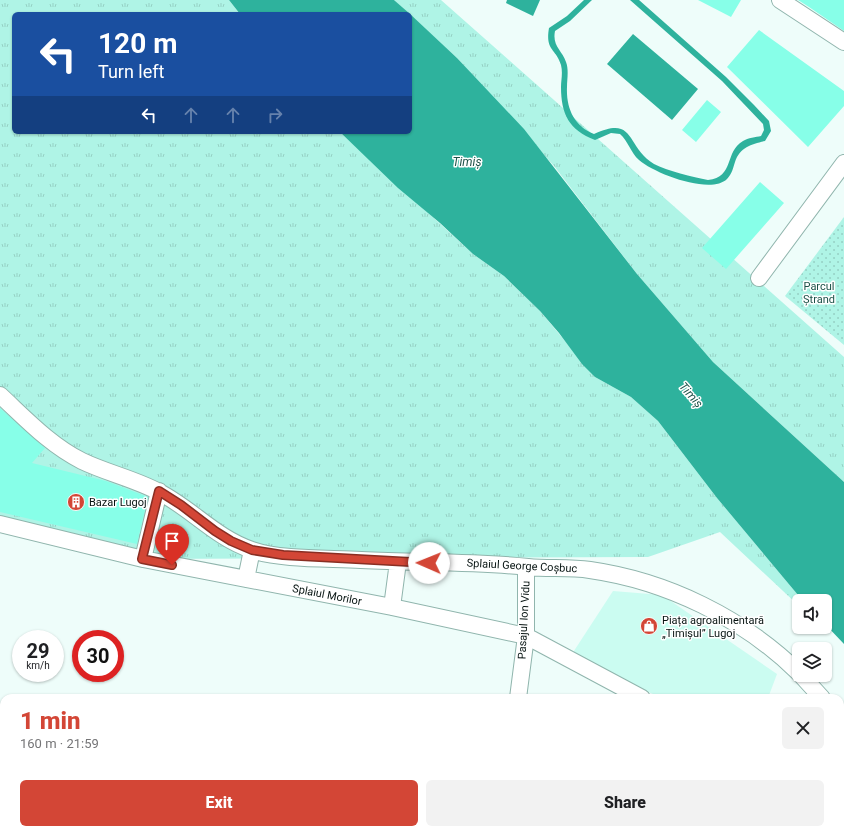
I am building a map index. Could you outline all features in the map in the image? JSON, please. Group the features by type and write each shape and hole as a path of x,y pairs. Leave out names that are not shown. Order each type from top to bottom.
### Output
{"street":[{"path":"780,0 844,42"},
{"path":"759,278 844,163"},
{"name":"Splaiul George Coșbuc","path":"0,395 60,448 81,461 159,491 181,505 215,531 231,541 252,550 283,555 398,562 588,570 626,576 658,586 724,616 758,639 792,666"},
{"path":"142,559 159,491"},
{"name":"Splaiul Morilor","path":"0,524 142,559 392,607 526,636 635,694"},
{"path":"246,579 252,550"},
{"path":"392,607 398,562"},
{"name":"Pasajul Ion Vidu","path":"519,694 526,636 526,567"},
{"name":"Splaiul George Coșbuc","path":"807,682 818,694"}],"shaded area":[{"name":"Piața agroalimentară „Timișul” Lugoj","path":"613,591 662,595 777,674 770,694 653,694 570,657"}],"green space":[{"path":"0,0 229,0 238,12 12,12 12,134 342,134 473,254 504,276 540,311 595,377 631,397 658,421 717,498 797,594 792,594 792,599 720,532 648,557 143,559 0,524"},
{"path":"394,0 441,0 844,357 844,482 713,362 637,274 554,166 457,58 412,17 412,12 407,12"},
{"name":"Parcul Ștrand","path":"844,217 844,345 785,296"}],"water":[{"path":"229,0 394,0 408,12 238,12"},
{"path":"507,0 540,0 533,16 506,3"},
{"path":"584,0 592,0 570,21 555,31 554,36 556,44 567,65 567,95 570,109 576,121 587,131 594,134 607,129 617,128 624,130 645,157 659,167 708,180 716,178 722,174 737,146 745,140 761,136 764,130 763,124 722,81 630,0 639,0 726,77 769,121 771,131 765,141 751,145 743,150 737,157 727,179 719,183 709,185 683,181 657,171 636,157 620,134 611,133 595,140 579,131 568,120 565,113 561,97 561,65 548,41 548,35 549,28 567,16"},
{"name":"Timiș","path":"412,16 457,58 524,129 637,274 713,362 844,482 844,644 832,631 832,594 797,594 717,498 658,421 631,397 595,377 582,364 559,333 540,311 504,276 473,254 440,223 398,188 342,134 412,134"},
{"path":"633,34 698,89 672,120 607,64"}],"building":[{"path":"698,0 741,0 731,17"},
{"path":"798,0 844,0 844,31 809,7"},
{"path":"759,30 844,91 844,106 808,147 727,67"},
{"path":"707,100 721,112 696,142 682,130"},
{"path":"760,182 784,203 726,269 702,248"},
{"name":"Bazar Lugoj","path":"0,408 45,448 32,463 106,481 148,497 137,544 0,512"}],"place":[{"name":"Bazar Lugoj","path":"76,502"},
{"name":"Piața agroalimentară „Timișul” Lugoj","path":"649,626"}],"route":[{"path":"172,565 142,559 159,491 181,505 215,531 231,541 252,550 283,555 429,563"}]}
